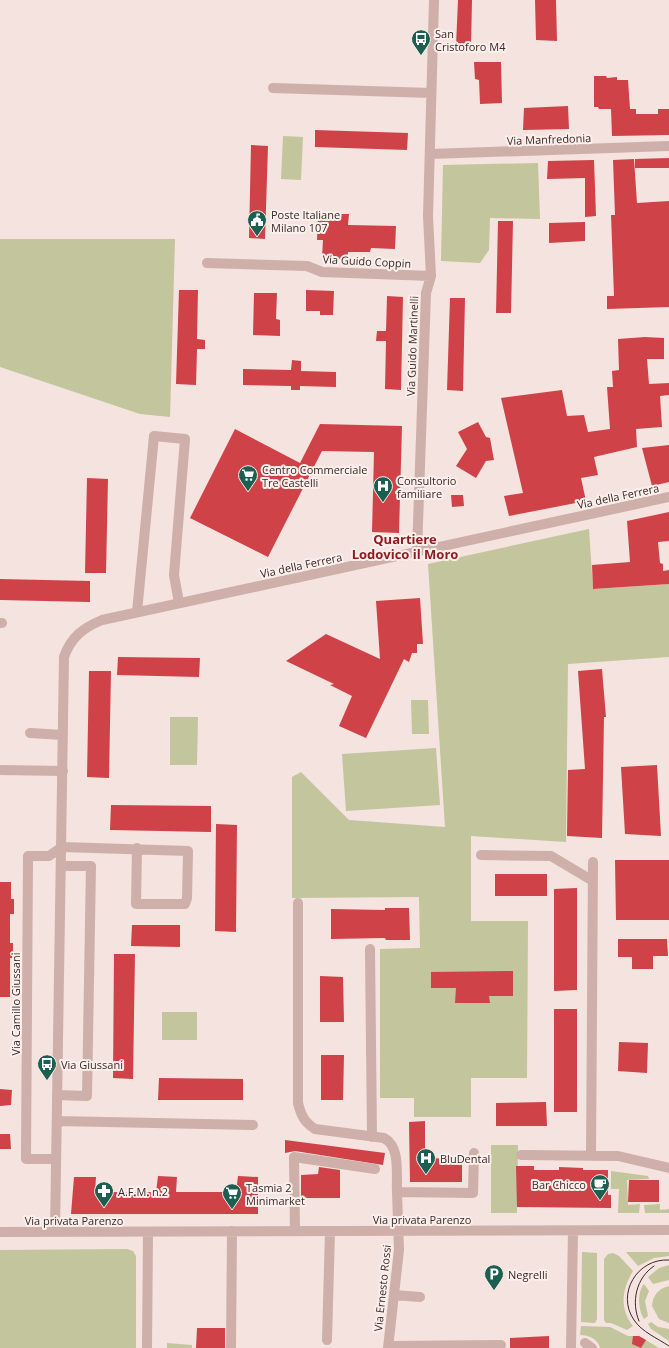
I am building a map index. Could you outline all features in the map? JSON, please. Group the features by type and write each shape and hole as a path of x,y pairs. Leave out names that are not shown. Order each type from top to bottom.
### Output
{"street":[{"name":"Via Guido Martinelli","path":"417,552 426,293 431,276 428,216 434,0"},
{"path":"272,88 431,93"},
{"name":"Via Manfredonia","path":"430,154 669,146"},
{"name":"Via Guido Coppin","path":"207,263 307,266 322,272 431,276"},
{"path":"137,612 154,436 185,439 174,575 179,603"},
{"name":"Via della Ferrera","path":"63,735 64,658 73,638 81,631 102,620 669,497"},
{"path":"30,733 63,735 55,1231"},
{"path":"0,770 63,771"},
{"name":"Via Camillo Giussani","path":"56,1158 26,1159 28,856 49,856 62,847 137,848 188,850 187,898 185,904 136,904 137,848"},
{"path":"482,855 551,856 593,881"},
{"path":"591,1155 593,862"},
{"path":"57,1095 87,1096 91,866 61,866"},
{"name":"Via Ernesto Rossi","path":"298,903 298,1103 301,1116 308,1125 315,1130 384,1138 391,1142 395,1150 399,1231 388,1347"},
{"path":"370,949 372,1137"},
{"path":"56,1121 253,1125"},
{"path":"397,1192 474,1192 474,1153"},
{"path":"521,1155 618,1156 669,1168"},
{"path":"295,1231 294,1157 375,1169"},
{"name":"Via privata Parenzo","path":"0,1232 669,1230"},
{"path":"231,1348 232,1231"},
{"path":"327,1340 330,1231"},
{"path":"572,1348 573,1231"},
{"path":"147,1348 148,1232"},
{"path":"394,1295 420,1297"},
{"path":"388,1347 501,1345"}],"green space":[{"path":"283,136 303,137 301,180 281,179"},
{"path":"538,163 540,219 490,218 489,250 480,263 441,261 443,165"},
{"path":"0,239 175,239 170,417 140,414 0,367"},
{"path":"589,529 593,589 669,584 669,657 568,664 566,842 471,836 471,921 528,921 527,1078 471,1078 471,1117 414,1117 414,1098 380,1098 380,949 420,948 419,897 292,898 292,777 301,772 349,820 445,827 428,564"},
{"path":"411,700 428,700 429,734 412,734"},
{"path":"170,717 198,717 197,765 170,765"},
{"path":"436,748 440,805 346,811 342,754"},
{"path":"162,1012 197,1012 197,1040 162,1040"},
{"path":"491,1145 518,1145 517,1213 491,1213"},
{"path":"611,1171 648,1176 649,1179 627,1180 628,1205 640,1204 639,1213 618,1213 619,1189 611,1189"},
{"path":"660,1204 660,1210 669,1209 669,1213 645,1213 644,1205"},
{"path":"127,1249 133,1251 136,1256 136,1348 0,1348 0,1250"},
{"path":"582,1252 597,1253 597,1319 595,1323 581,1322"},
{"path":"626,1252 669,1252 669,1256 654,1258 638,1266"},
{"path":"613,1253 619,1256 633,1271 624,1292 624,1305 633,1326 627,1330 611,1323 606,1323 604,1320 604,1259 608,1254"},
{"path":"669,1265 669,1280 653,1284 648,1277 659,1268"},
{"path":"644,1284 649,1291 645,1301 648,1316 644,1319 640,1311 639,1296"},
{"path":"669,1286 669,1323 659,1319 652,1306 657,1293"},
{"path":"651,1322 658,1327 669,1329 669,1341 651,1329 648,1324"},
{"path":"581,1326 610,1327 628,1336 639,1336 659,1348 600,1348 593,1338 580,1335"},
{"path":"167,1343 192,1345 192,1348 167,1348"}],"building":[{"path":"458,0 472,0 471,47 456,46"},
{"path":"535,0 556,0 557,41 536,40"},
{"path":"474,62 501,62 502,103 480,104 479,80 475,79"},
{"path":"594,76 606,76 607,78 617,77 617,80 628,80 630,109 636,109 636,114 658,114 658,109 669,109 669,135 612,136 611,109 599,109 598,107 594,107"},
{"path":"568,106 569,129 523,130 524,108"},
{"path":"315,130 408,133 407,150 315,147"},
{"path":"251,145 268,146 265,239 249,238"},
{"path":"669,158 669,168 635,168 635,159"},
{"path":"634,159 637,203 669,201 669,307 607,309 607,296 614,296 611,215 615,215 613,160"},
{"path":"594,160 596,216 585,217 585,178 547,179 548,161"},
{"path":"318,214 349,214 348,225 396,226 395,249 371,248 370,252 348,252 347,259 322,258 323,240 317,240"},
{"path":"498,221 513,221 511,313 496,313"},
{"path":"585,222 585,241 549,243 549,223"},
{"path":"179,290 198,290 197,339 205,340 205,349 197,349 196,385 176,384"},
{"path":"306,290 334,291 333,315 320,315 320,311 306,311"},
{"path":"254,293 277,293 276,319 280,320 280,336 253,335"},
{"path":"387,296 403,297 401,390 385,389 386,341 376,341 377,331 386,331"},
{"path":"450,298 465,298 463,391 447,390"},
{"path":"645,337 664,338 664,359 647,359 649,384 669,383 669,395 660,396 662,427 636,429 637,447 594,457 598,475 581,478 586,501 509,516 504,496 523,493 501,398 562,390 567,416 584,415 588,432 610,429 607,387 613,387 612,371 619,370 618,339"},
{"path":"292,360 301,361 301,371 336,372 336,387 300,386 300,390 291,390 291,386 243,385 243,369 291,370"},
{"path":"478,422 486,437 490,438 494,460 486,461 476,478 456,466 467,449 458,432"},
{"path":"320,424 402,426 399,533 372,532 374,452 322,451 268,557 190,518 235,429 300,463"},
{"path":"669,445 669,482 652,486 642,448"},
{"path":"87,478 108,479 106,573 85,573"},
{"path":"451,495 463,495 464,506 452,507"},
{"path":"669,512 669,541 658,542 660,563 663,564 663,571 669,570 669,584 593,589 592,565 630,562 627,521"},
{"path":"0,579 90,581 90,602 0,600"},
{"path":"420,598 423,644 417,644 417,653 412,653 409,662 404,659 366,738 339,726 352,696 330,685 334,684 286,661 326,634 380,659 376,601"},
{"path":"118,657 200,658 199,677 117,675"},
{"path":"602,669 606,717 604,717 602,838 567,836 568,770 585,769 578,671"},
{"path":"89,671 111,671 109,778 87,777"},
{"path":"657,765 661,836 625,834 621,767"},
{"path":"111,805 211,806 211,832 110,830"},
{"path":"216,824 237,825 236,932 215,931"},
{"path":"615,860 669,860 669,920 616,920"},
{"path":"495,874 547,874 547,896 495,896"},
{"path":"0,882 11,882 11,899 14,899 14,914 10,914 10,943 13,943 13,958 10,958 10,997 0,997"},
{"path":"577,888 577,990 554,991 554,889"},
{"path":"385,908 409,908 410,940 386,940 385,938 331,939 331,909 385,910"},
{"path":"132,925 180,925 180,947 131,946"},
{"path":"618,939 667,939 668,956 653,956 653,969 632,969 632,957 618,957"},
{"path":"114,954 135,954 133,1079 113,1078"},
{"path":"513,971 513,996 489,996 490,1003 455,1003 456,988 431,988 431,972"},
{"path":"320,976 343,977 344,1022 320,1022"},
{"path":"554,1009 577,1009 577,1112 554,1112"},
{"path":"619,1042 648,1043 647,1073 618,1071"},
{"path":"321,1055 344,1055 343,1100 321,1100"},
{"path":"159,1078 243,1079 243,1100 158,1100"},
{"path":"0,1089 12,1090 11,1105 0,1106"},
{"path":"546,1102 547,1126 496,1126 496,1103"},
{"path":"425,1121 425,1158 462,1159 462,1182 410,1182 409,1122"},
{"path":"0,1134 10,1134 11,1149 0,1149"},
{"path":"285,1140 385,1153 383,1165 295,1151 285,1153"},
{"path":"516,1166 534,1166 534,1170 559,1170 559,1167 583,1168 583,1170 608,1170 608,1195 611,1195 611,1208 517,1207"},
{"path":"319,1167 340,1170 340,1198 301,1198 301,1175 318,1174"},
{"path":"158,1176 177,1177 176,1192 236,1192 238,1176 258,1177 258,1214 71,1214 74,1177 96,1177 95,1192 156,1192"},
{"path":"629,1180 659,1180 659,1202 628,1202"},
{"path":"197,1328 225,1328 225,1348 196,1348"},
{"path":"549,1336 549,1348 510,1348 510,1338"},
{"path":"633,1336 639,1336 646,1340 641,1348 632,1344"}],"tram line":[{"path":"669,1260 658,1261 639,1271 629,1289 627,1299 629,1310 637,1324 645,1331 669,1346"},
{"path":"639,1321 635,1306 635,1298 639,1284 643,1277 654,1266"}],"place":[{"name":"San Cristoforo M4","path":"421,56"},
{"name":"Poste Italiane Milano 107","path":"257,237"},
{"name":"Centro Commerciale Tre Castelli","path":"248,492"},
{"name":"Consultorio familiare","path":"383,503"},
{"name":"Via Giussani","path":"47,1081"},
{"name":"BluDental","path":"426,1175"},
{"name":"Bar Chicco","path":"600,1201"},
{"name":"A.F.M. n.2","path":"104,1208"},
{"name":"Tasmia 2 Minimarket","path":"232,1210"},
{"name":"Negrelli","path":"494,1291"}],"district":[{"name":"Quartiere Lodovico il Moro","path":"405,546"}]}
